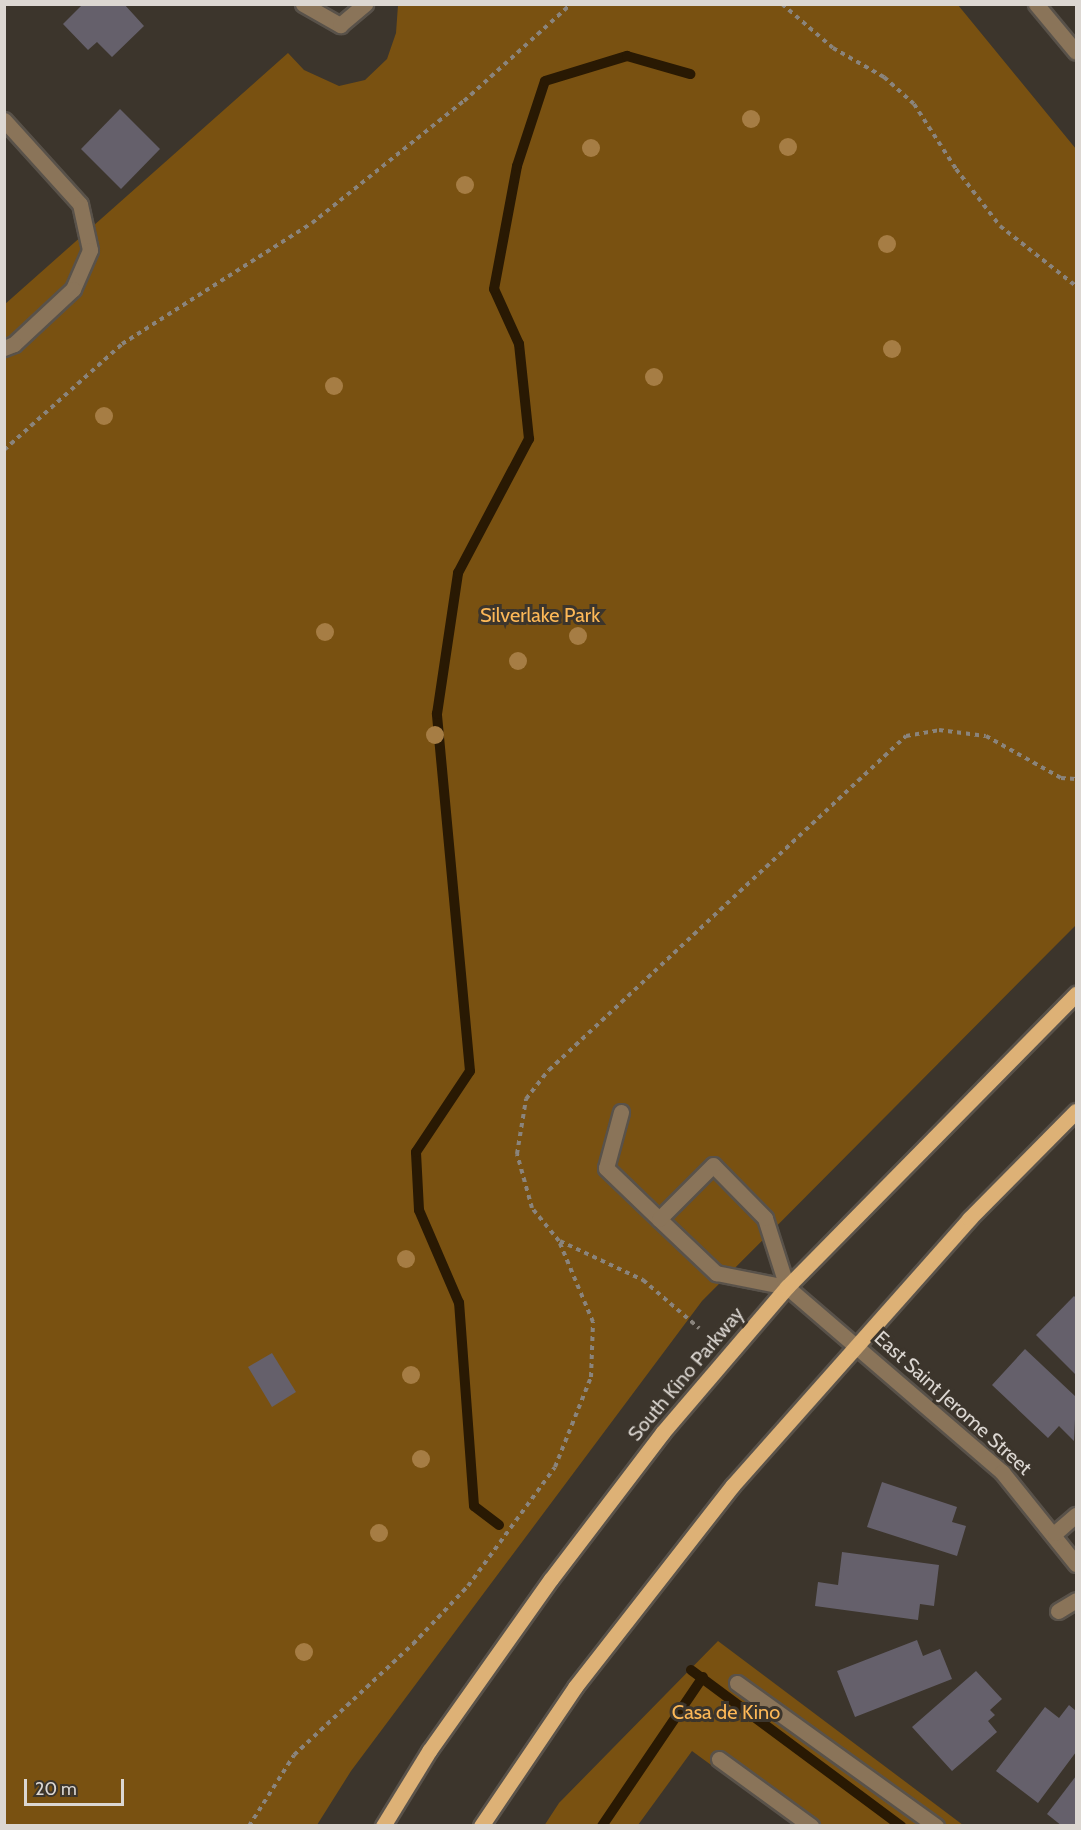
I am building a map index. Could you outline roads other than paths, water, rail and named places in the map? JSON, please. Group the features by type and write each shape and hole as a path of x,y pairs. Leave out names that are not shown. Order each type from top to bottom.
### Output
{"main road":[{"name":"South Kino Parkway","path":"383,1826 429,1751 551,1579 663,1432 787,1287 1077,994"},
{"path":"481,1826 575,1687 733,1485 969,1219 1077,1112"}],"street":[{"path":"303,4 340,25 365,4"},
{"path":"1036,4 1077,52"},
{"path":"4,120 80,204 90,250 74,289 14,344 4,348"},
{"path":"621,1112 606,1168 659,1219 716,1273 787,1287 765,1218 712,1165 659,1219"},
{"name":"East Saint Jerome Street","path":"787,1287 1002,1472 1055,1533 1077,1564"},
{"path":"1055,1533 1077,1515"},
{"path":"1058,1611 1077,1600"},
{"path":"737,1683 936,1826"},
{"path":"719,1759 811,1826"}],"waterway":[{"path":"499,1525 474,1506 459,1303 419,1210 416,1152 470,1071 437,714 458,573 529,439 519,344 494,289 517,166 545,81 627,56 690,74"},
{"path":"691,1670 901,1826"},
{"path":"602,1826 703,1677"}],"park label":[{"name":"Silverlake Park","path":"540,615"},
{"name":"Casa de Kino","path":"726,1712"}]}
